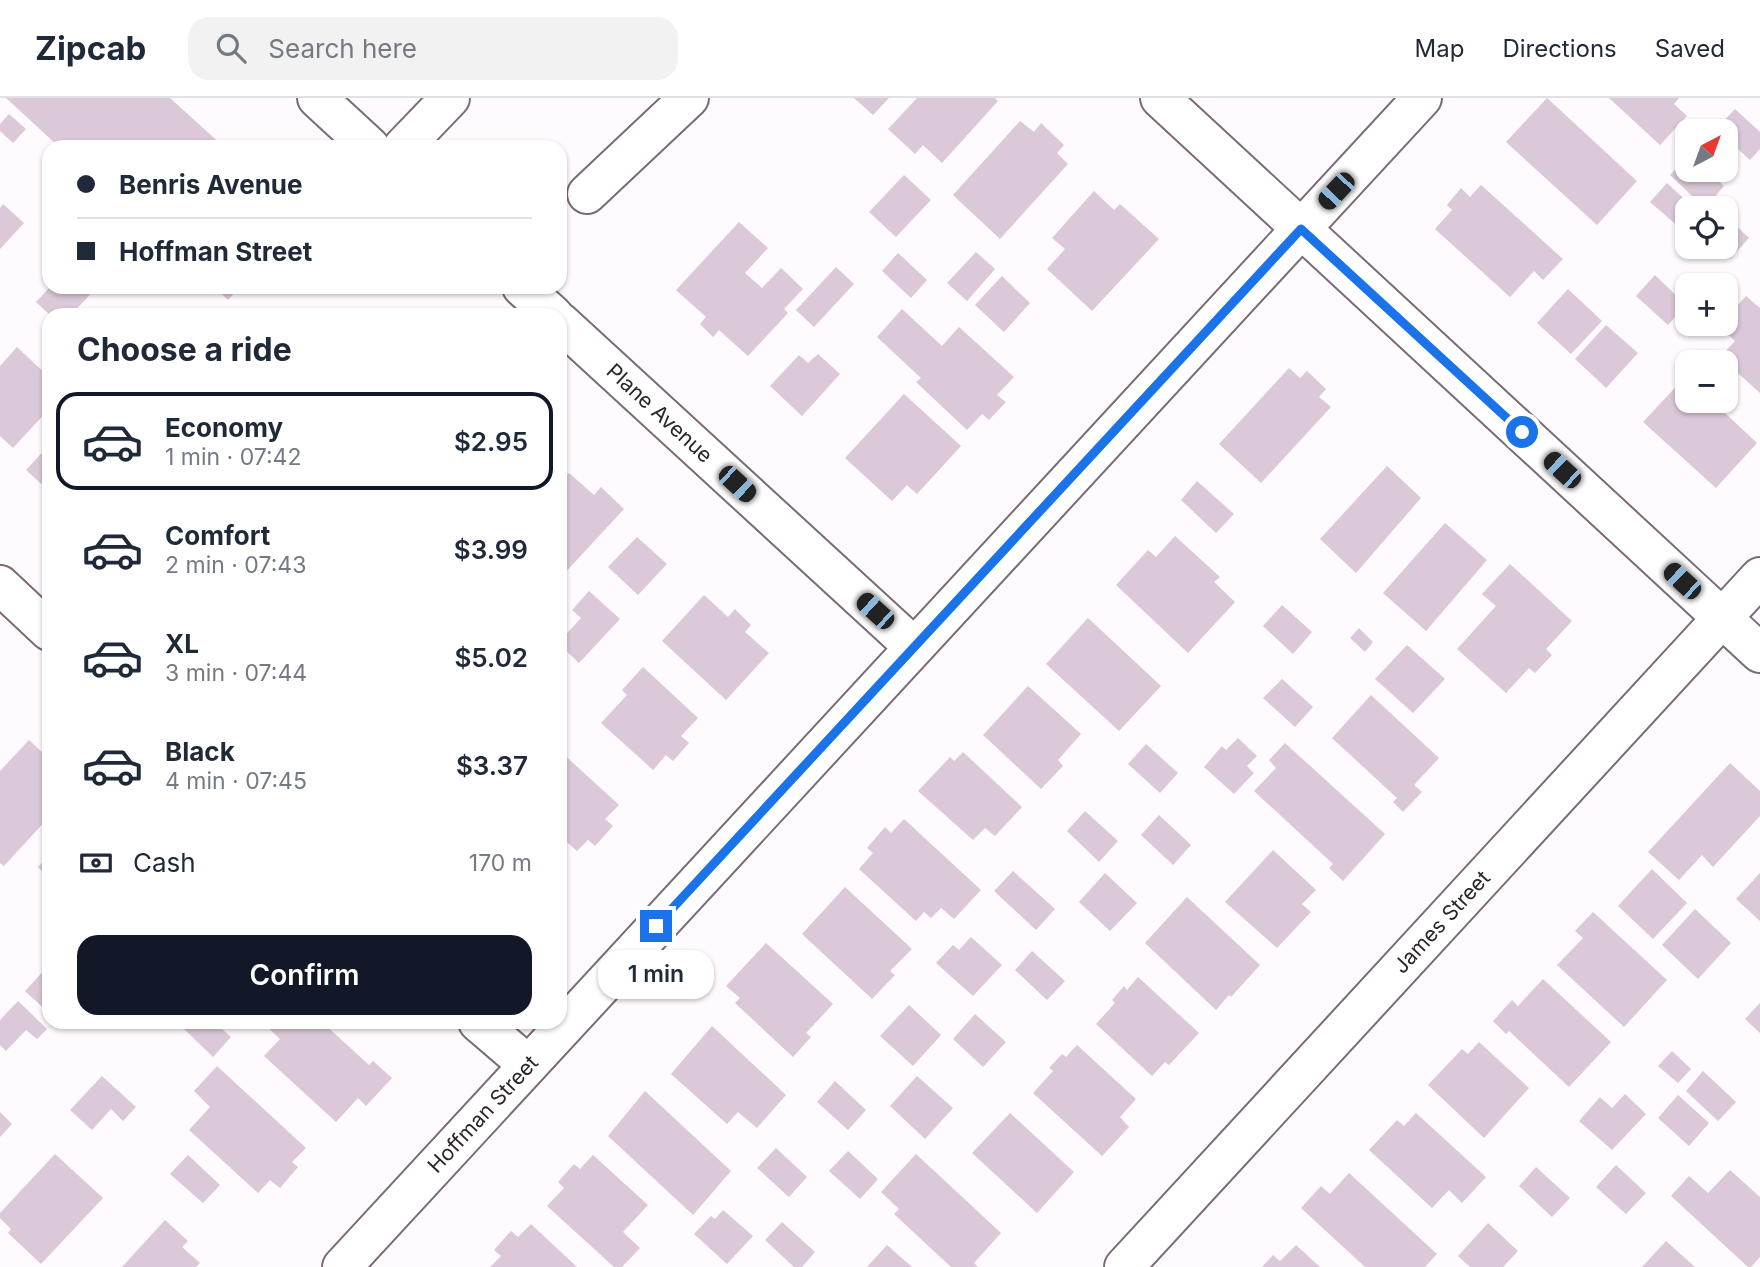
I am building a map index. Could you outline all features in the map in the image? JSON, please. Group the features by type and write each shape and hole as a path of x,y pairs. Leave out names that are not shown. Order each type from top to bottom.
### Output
{"street":[{"path":"317,98 362,140"},
{"path":"410,140 450,98"},
{"path":"587,194 689,98"},
{"path":"1160,98 1760,653"},
{"name":"Hoffman Street","path":"567,1023 1422,98"},
{"path":"530,294 545,308"},
{"name":"Plane Avenue","path":"567,328 914,647"},
{"name":"James Street","path":"1124,1267 1760,577"},
{"path":"0,585 42,624"},
{"path":"486,1029 528,1065"},
{"name":"Hoffman Street","path":"342,1267 561,1029"}],"building":[{"path":"6,98 170,98 216,140 52,140"},
{"path":"854,98 889,98 873,115"},
{"path":"917,98 995,98 998,101 942,163 923,145 915,154 888,129"},
{"path":"1547,98 1637,181 1597,225 1506,142"},
{"path":"1609,98 1679,98 1674,104 1687,116 1684,119 1675,119 1675,129 1660,145"},
{"path":"1735,109 1760,132 1760,149 1750,160 1738,149 1738,119 1726,119"},
{"path":"9,114 26,129 13,143 0,131 0,124"},
{"path":"1020,121 1034,132 1041,123 1064,145 1057,153 1068,164 1000,239 953,195"},
{"path":"904,175 931,200 896,237 869,212"},
{"path":"1677,182 1720,182 1724,186 1715,196 1692,196"},
{"path":"1667,183 1681,196 1675,196 1675,224 1650,202"},
{"path":"1481,185 1563,259 1543,280 1534,271 1510,297 1435,229 1452,210 1447,205 1461,188 1470,197"},
{"path":"1094,191 1114,210 1120,204 1159,239 1092,311 1047,269 1065,249 1052,238"},
{"path":"3,204 24,223 0,249 0,208"},
{"path":"739,222 768,248 745,273 762,288 781,268 803,289 784,309 788,313 748,356 719,330 713,337 700,324 706,317 676,290"},
{"path":"1738,227 1749,238 1738,250"},
{"path":"976,252 995,269 967,301 947,283"},
{"path":"898,253 927,280 911,298 882,271"},
{"path":"836,267 854,284 814,327 796,310"},
{"path":"1655,275 1675,294 1675,317 1668,325 1636,296"},
{"path":"1002,276 1030,303 1004,332 975,305"},
{"path":"1568,289 1602,321 1571,354 1537,323"},
{"path":"43,294 90,294 77,308 42,308 36,302"},
{"path":"222,294 234,294 228,300"},
{"path":"1746,296 1760,308 1760,393 1738,373 1738,350 1727,350 1735,341 1729,336 1738,336 1738,305"},
{"path":"902,309 942,346 959,327 1014,377 997,395 1006,402 989,420 982,414 967,430 916,382 921,378 877,337"},
{"path":"1606,325 1638,353 1606,388 1575,359"},
{"path":"17,347 42,370 42,417 13,448 0,436 0,366"},
{"path":"818,354 840,374 802,416 770,386 799,355 808,363"},
{"path":"1289,368 1300,378 1307,371 1326,389 1319,397 1331,407 1261,483 1219,444"},
{"path":"1675,388 1675,413 1725,413 1757,443 1716,488 1643,422"},
{"path":"904,394 961,446 917,494 907,485 892,501 845,458"},
{"path":"42,453 42,485 26,470"},
{"path":"1387,466 1421,498 1356,573 1320,539"},
{"path":"569,473 594,495 601,487 624,509 567,571"},
{"path":"1197,481 1234,514 1216,533 1181,500"},
{"path":"1445,523 1487,560 1426,631 1383,593"},
{"path":"1175,536 1220,577 1214,582 1235,602 1188,653 1116,585 1148,550 1156,557"},
{"path":"637,537 667,564 638,595 608,567"},
{"path":"1510,564 1572,621 1546,649 1552,655 1535,673 1529,668 1506,693 1457,649 1496,606 1482,594"},
{"path":"589,591 620,619 579,663 567,652 567,633 581,618 572,610"},
{"path":"704,595 728,617 735,609 751,625 745,632 769,653 726,700 662,641"},
{"path":"1282,605 1312,632 1293,654 1263,626"},
{"path":"1088,618 1161,686 1119,731 1046,664"},
{"path":"1359,628 1373,642 1365,652 1350,638"},
{"path":"1407,645 1445,679 1413,713 1375,679"},
{"path":"643,667 698,718 681,736 689,743 673,761 666,755 653,770 601,723 627,695 622,690"},
{"path":"1282,679 1313,707 1295,727 1263,698"},
{"path":"1028,686 1081,734 1058,760 1063,766 1041,789 983,735"},
{"path":"1371,695 1439,758 1414,785 1422,792 1403,812 1393,802 1397,798 1332,738"},
{"path":"1238,738 1257,756 1247,766 1254,773 1234,794 1204,767 1222,746 1226,750"},
{"path":"29,740 42,752 42,825 4,866 0,863 0,771"},
{"path":"1285,743 1385,834 1343,881 1329,868 1333,864 1254,791 1276,768 1269,760"},
{"path":"1146,744 1178,773 1160,793 1128,764"},
{"path":"963,752 1022,807 995,836 985,828 973,840 918,791 950,757 954,761"},
{"path":"567,757 619,805 605,819 613,826 595,846 588,840 577,851 567,842"},
{"path":"1730,763 1760,791 1760,816 1713,867 1702,855 1679,880 1648,852"},
{"path":"1085,811 1118,841 1099,862 1067,831"},
{"path":"1159,815 1191,845 1173,865 1141,835"},
{"path":"904,819 981,890 954,919 941,908 931,918 924,912 916,921 859,869 873,853 867,848 885,827 891,833"},
{"path":"1273,850 1316,890 1302,904 1311,912 1277,948 1225,902"},
{"path":"1652,869 1687,903 1653,939 1618,906"},
{"path":"1013,871 1055,909 1036,930 994,891"},
{"path":"1105,873 1137,903 1110,931 1079,902"},
{"path":"1760,873 1760,921 1736,899"},
{"path":"845,887 912,949 890,971 895,975 872,999 802,934"},
{"path":"1187,897 1260,965 1216,1010 1145,943"},
{"path":"1695,909 1731,943 1698,979 1662,945"},
{"path":"1593,912 1667,980 1624,1027 1557,965 1583,938 1575,931"},
{"path":"971,937 1002,965 973,996 936,963 953,945 959,950"},
{"path":"766,943 833,1004 806,1033 811,1037 793,1057 735,1003 740,998 726,986"},
{"path":"1032,951 1065,981 1047,1000 1015,970"},
{"path":"42,973 42,1007 25,991"},
{"path":"1138,977 1199,1033 1169,1065 1165,1062 1152,1076 1096,1024 1115,1003 1112,1000 1124,986 1127,990"},
{"path":"1543,979 1611,1042 1569,1087 1509,1031 1506,1034 1493,1021 1512,1000 1518,1006"},
{"path":"18,1001 42,1024 42,1029 47,1029 37,1039 26,1030 6,1051 0,1045 0,1020"},
{"path":"1760,1003 1760,1033 1745,1019"},
{"path":"909,1005 941,1035 913,1066 880,1036"},
{"path":"975,1014 1006,1042 983,1067 953,1039"},
{"path":"712,1026 786,1095 757,1128 738,1112 727,1124 671,1074"},
{"path":"184,1029 222,1029 231,1037 213,1057"},
{"path":"269,1029 330,1029 369,1065 373,1061 392,1078 366,1106 358,1098 336,1122 264,1056 280,1039"},
{"path":"1479,1042 1529,1088 1484,1138 1428,1085 1462,1049 1468,1054"},
{"path":"1077,1045 1136,1099 1120,1117 1129,1127 1102,1156 1033,1093 1053,1071 1049,1068 1062,1054 1066,1057"},
{"path":"1672,1051 1691,1069 1678,1083 1658,1066"},
{"path":"217,1066 306,1148 292,1162 298,1167 280,1188 270,1180 258,1193 189,1130 210,1107 194,1091"},
{"path":"1703,1071 1736,1102 1718,1121 1686,1091"},
{"path":"102,1076 136,1107 123,1121 111,1109 92,1130 70,1110"},
{"path":"917,1076 953,1108 925,1139 890,1106"},
{"path":"835,1081 866,1110 848,1130 817,1102"},
{"path":"645,1091 731,1171 693,1215 608,1136"},
{"path":"1625,1094 1646,1114 1612,1150 1579,1121 1600,1097 1612,1108"},
{"path":"1678,1095 1709,1123 1689,1146 1658,1118"},
{"path":"0,1112 12,1124 0,1137"},
{"path":"1010,1113 1074,1172 1037,1213 972,1153"},
{"path":"1416,1113 1486,1177 1462,1203 1449,1190 1432,1208 1369,1150 1397,1120 1404,1126"},
{"path":"776,1148 807,1177 789,1197 757,1168"},
{"path":"848,1151 878,1179 860,1199 829,1171"},
{"path":"55,1154 103,1198 41,1264 8,1233 11,1229 0,1218 0,1213"},
{"path":"916,1154 1001,1233 974,1263 978,1267 951,1267 894,1214 899,1209 881,1192"},
{"path":"188,1155 220,1185 203,1203 170,1174"},
{"path":"593,1155 648,1205 623,1232 640,1248 622,1267 614,1267 547,1206 564,1188 558,1182 574,1164 580,1169"},
{"path":"1616,1165 1646,1193 1626,1214 1596,1187"},
{"path":"1536,1167 1570,1198 1552,1217 1519,1186"},
{"path":"1730,1170 1760,1197 1760,1257 1751,1267 1671,1196 1689,1176 1708,1193"},
{"path":"1349,1173 1437,1254 1425,1267 1365,1267 1301,1208 1321,1186 1330,1194"},
{"path":"723,1210 753,1236 727,1264 694,1234 711,1216 715,1219"},
{"path":"165,1220 188,1241 182,1247 200,1263 196,1267 122,1267"},
{"path":"782,1222 815,1252 802,1267 794,1267 765,1240"},
{"path":"1488,1223 1518,1251 1503,1267 1470,1267 1458,1256"},
{"path":"531,1224 577,1267 490,1267 501,1256 494,1250 511,1231 518,1237"},
{"path":"1666,1241 1695,1267 1642,1267"},
{"path":"887,1245 912,1267 867,1267"},
{"path":"1296,1245 1320,1267 1262,1267 1273,1255 1280,1261"}],"route":[{"path":"656,926 1301,229 1522,432"}]}
